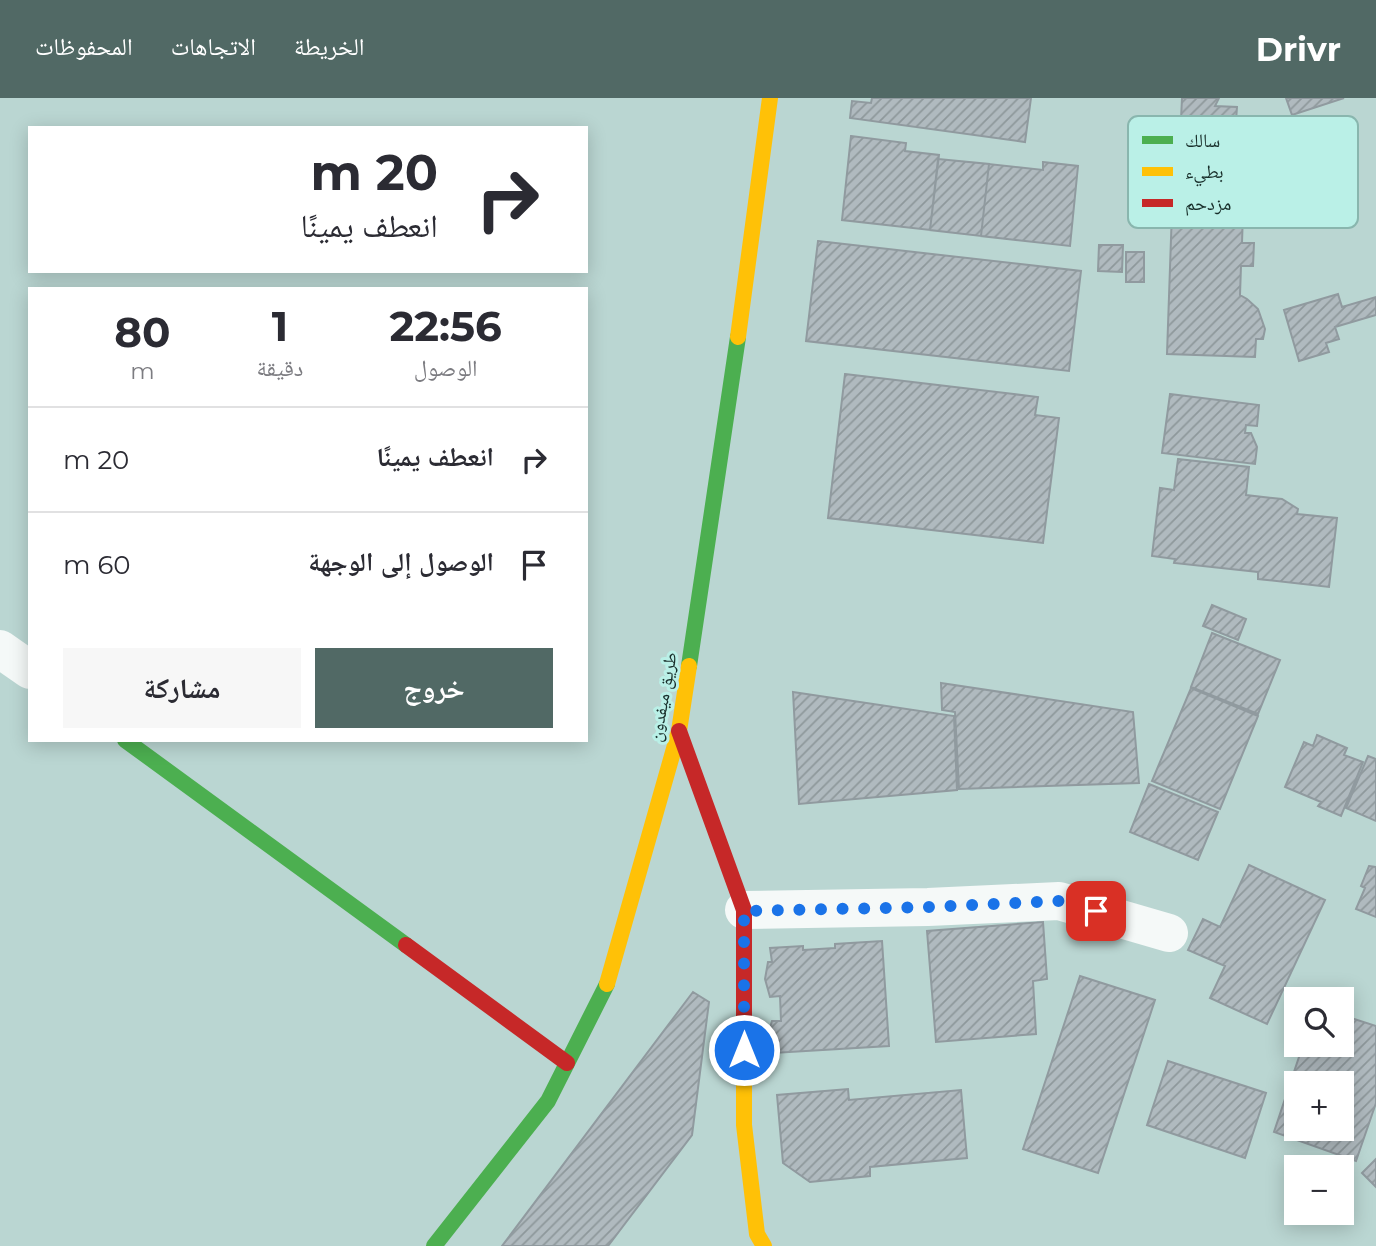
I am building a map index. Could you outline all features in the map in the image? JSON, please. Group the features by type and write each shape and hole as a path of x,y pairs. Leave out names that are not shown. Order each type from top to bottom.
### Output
{"main road":[{"name":"طريق ميفدون","path":"434,1246 548,1101 609,980 679,731 728,406 770,98"},
{"path":"679,731 744,911 744,1125 757,1234 764,1246"},
{"path":"128,742 567,1063"}],"street":[{"path":"0,649 28,669"},
{"path":"744,911 1059,901 1169,933"}],"building":[{"path":"872,98 1031,98 1025,142 850,118 852,101 871,103"},
{"path":"1182,98 1219,98 1215,106 1237,107 1236,116 1181,116"},
{"path":"1286,98 1344,98 1292,115"},
{"path":"851,136 906,143 905,151 939,155 930,230 842,220"},
{"path":"938,159 989,164 981,236 930,230"},
{"path":"1043,162 1078,166 1070,246 981,236 989,164 1043,170"},
{"path":"1171,228 1242,228 1242,243 1254,243 1253,266 1241,266 1240,295 1258,309 1265,329 1263,339 1256,339 1255,357 1167,354"},
{"path":"818,241 1081,271 1069,371 806,341"},
{"path":"1099,245 1123,245 1122,272 1098,271"},
{"path":"1126,252 1144,252 1144,282 1126,282"},
{"path":"1338,294 1342,307 1376,297 1376,315 1335,327 1339,339 1326,343 1329,352 1299,361 1284,310"},
{"path":"845,374 1038,397 1035,415 1059,418 1043,543 828,518"},
{"path":"1170,394 1259,405 1257,426 1246,425 1245,433 1251,433 1257,447 1255,464 1162,453"},
{"path":"1178,459 1249,467 1246,495 1282,499 1298,509 1297,514 1337,518 1329,587 1258,579 1258,572 1174,563 1175,559 1152,556 1160,488 1174,490"},
{"path":"1212,605 1246,619 1238,640 1203,626"},
{"path":"1212,633 1280,660 1258,714 1191,687"},
{"path":"941,683 1133,712 1139,783 959,789 955,712 942,710"},
{"path":"1191,688 1258,716 1220,809 1152,781"},
{"path":"793,692 954,716 957,790 799,804"},
{"path":"1317,735 1347,748 1344,755 1363,762 1341,816 1318,806 1321,802 1285,787 1304,742 1313,746"},
{"path":"1368,756 1376,759 1376,821 1346,808"},
{"path":"1149,784 1218,812 1198,860 1130,832"},
{"path":"1249,865 1325,900 1267,1024 1210,998 1225,966 1188,950 1203,919 1220,927"},
{"path":"1369,866 1376,867 1376,917 1356,909 1365,888 1361,886"},
{"path":"1043,922 1047,979 1033,981 1036,1034 936,1042 927,931"},
{"path":"882,941 889,1046 773,1053 767,1038 772,1021 781,1021 780,996 770,997 765,979 768,962 772,962 770,948 835,948 835,944"},
{"path":"1080,976 1155,1000 1098,1173 1023,1149"},
{"path":"693,992 709,1002 692,1135 608,1246 502,1246"},
{"path":"1354,1019 1376,1026 1376,1103 1356,1161 1354,1155 1339,1155 1299,1141 1354,1141 1354,1071 1294,1071 1299,1057 1354,1057"},
{"path":"1168,1061 1266,1093 1245,1158 1147,1125"},
{"path":"848,1089 849,1100 961,1090 967,1158 870,1167 870,1176 810,1182 783,1163 777,1095"},
{"path":"1284,1102 1284,1136 1274,1132"},
{"path":"1376,1159 1376,1187 1362,1173"}],"traffic: fast":[{"path":"689,666 738,337"},
{"path":"128,742 406,945"},
{"path":"434,1246 548,1101 607,984"}],"traffic: slow":[{"path":"738,337 770,98"},
{"path":"607,984 679,731 689,666"},
{"path":"744,1016 744,1125 757,1234 764,1246"}],"traffic: jam":[{"path":"679,731 744,910 744,1016"},
{"path":"406,945 567,1063"}],"route":[{"path":"744,1050 744,911 1059,901 1096,911"}]}
